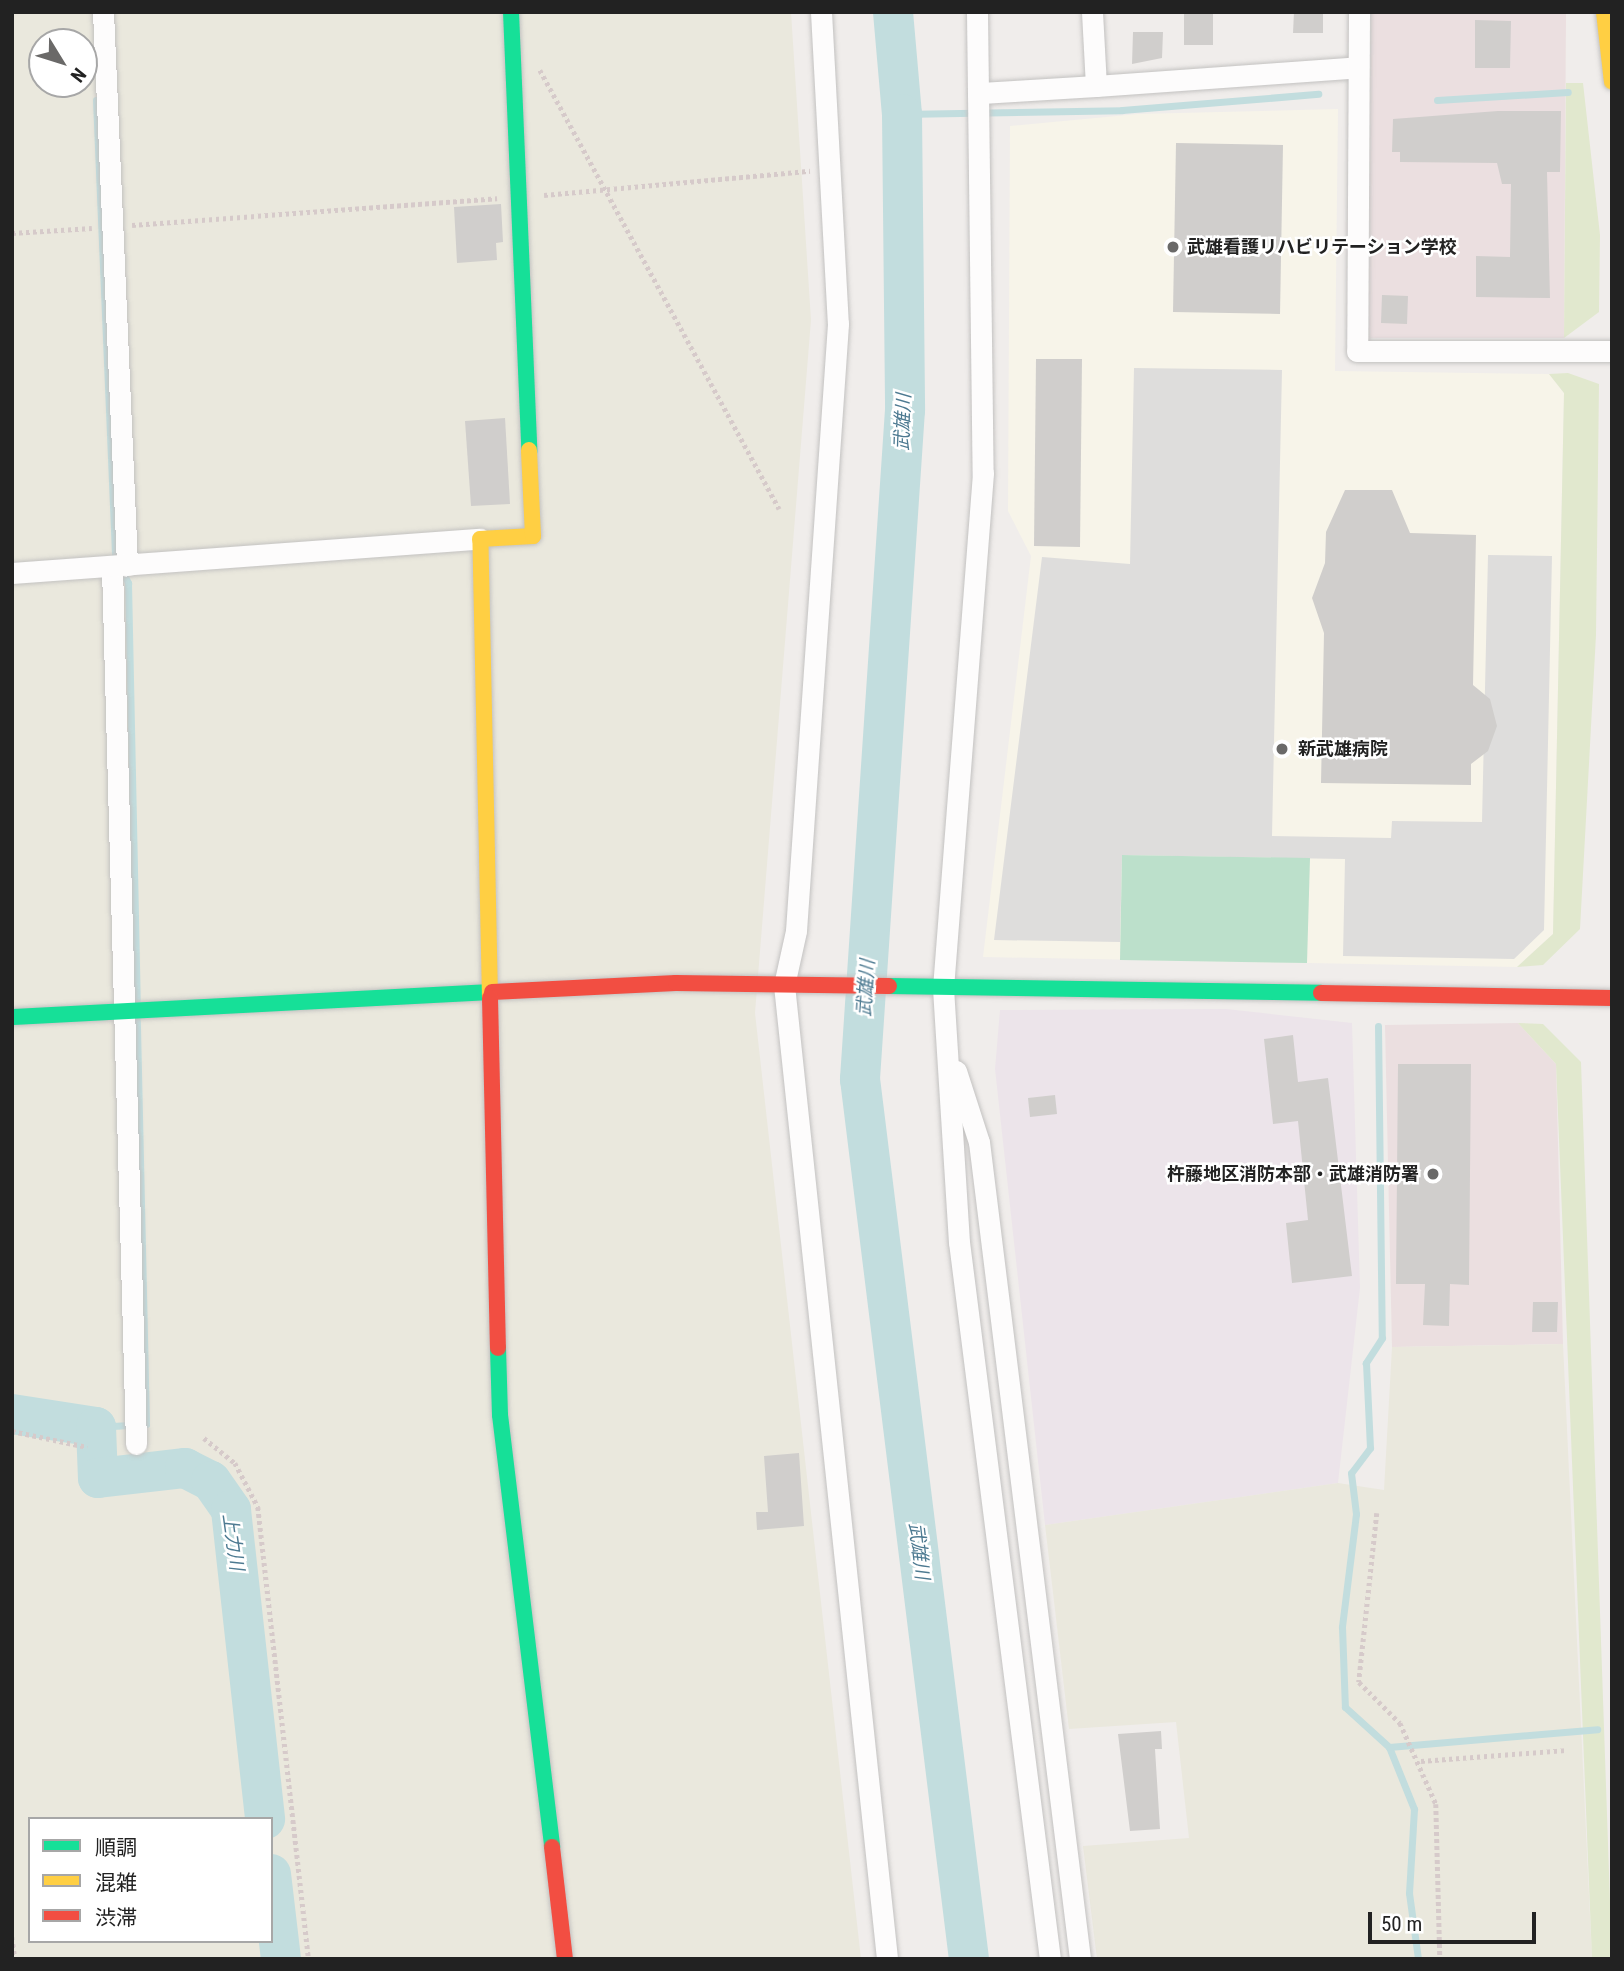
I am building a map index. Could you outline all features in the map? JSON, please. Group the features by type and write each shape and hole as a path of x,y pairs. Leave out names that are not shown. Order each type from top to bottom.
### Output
{"main road":[{"path":"511,12 533,536 480,539 500,1415 565,1959"},
{"path":"1604,12 1612,82"},
{"path":"12,1017 491,989 788,985 1612,998"}],"street":[{"path":"103,12 103,228 119,566 122,1010 136,1444"},
{"path":"821,12 838,324 796,931 788,985 887,1959"},
{"path":"977,12 981,93 983,473 940,988 947,1042 959,1242 1050,1959"},
{"path":"1092,12 1096,86"},
{"path":"1359,12 1357,351 1612,351"},
{"path":"981,93 1358,67"},
{"path":"12,573 480,539"},
{"path":"947,1042 979,1142 1080,1959"}],"path":[{"path":"536,63 779,509"},
{"path":"12,233 518,197 811,171"},
{"path":"12,1431 87,1447"},
{"path":"204,1438 235,1463 258,1507 309,1959"},
{"path":"1377,1513 1359,1682 1400,1723 1421,1761 1436,1804 1440,1959"},
{"path":"1421,1761 1566,1750"},
{"path":"12,1937 15,1959"}],"shaded area":[{"path":"12,12 791,12 811,320 755,1013 861,1959 12,1959"},
{"path":"1371,12 1566,12 1564,338 1369,338"},
{"name":"新武雄病院","path":"1338,109 1335,371 1549,374 1564,393 1553,934 1517,967 983,957 1031,556 1008,511 1010,126 1138,114"},
{"path":"1134,368 1282,370 1272,836 1391,838 1392,821 1482,822 1488,555 1552,556 1544,930 1514,959 1343,956 1345,859 1122,855 1120,942 994,940 1042,557 1130,564"},
{"path":"1226,1009 1352,1023 1360,1288 1338,1483 1045,1525 995,1069 1000,1010"},
{"path":"1518,1023 1556,1064 1563,1344 1392,1347 1385,1025"},
{"path":"1563,1344 1592,1959 1097,1959 1083,1846 1189,1838 1176,1722 1069,1729 1045,1525 1338,1483 1384,1490 1392,1347"}],"green space":[{"path":"1566,83 1583,83 1600,235 1599,312 1564,338"},
{"path":"1568,373 1599,384 1596,635 1580,929 1543,965 1517,967 1553,934 1564,393 1549,374"},
{"path":"1122,855 1310,858 1307,963 1120,960"},
{"path":"1518,1023 1543,1024 1581,1062 1612,1959 1592,1959 1556,1064"}],"building":[{"path":"1184,12 1213,12 1213,45 1184,45"},
{"path":"1294,12 1323,12 1323,33 1293,33"},
{"path":"1475,20 1511,21 1510,68 1475,68"},
{"path":"1133,32 1163,32 1162,58 1132,64"},
{"path":"1498,111 1561,111 1560,172 1547,172 1550,298 1476,297 1476,256 1510,257 1511,184 1502,184 1497,163 1400,162 1400,152 1392,152 1393,119"},
{"path":"1176,143 1283,145 1280,314 1173,312"},
{"path":"501,204 503,242 496,243 497,260 457,263 454,207"},
{"path":"1382,295 1408,296 1407,324 1381,323"},
{"path":"1036,359 1082,359 1080,547 1034,546"},
{"path":"505,418 510,504 471,506 465,421"},
{"path":"1345,490 1392,490 1410,533 1476,535 1473,685 1490,699 1497,726 1488,751 1471,764 1471,785 1321,783 1324,633 1312,598 1325,563 1326,532"},
{"path":"1293,1035 1298,1082 1328,1078 1352,1276 1292,1283 1286,1223 1308,1220 1298,1121 1273,1124 1264,1039"},
{"name":"杵藤地区消防本部・武雄消防署","path":"1398,1064 1471,1064 1469,1285 1450,1284 1449,1326 1423,1325 1425,1284 1396,1284"},
{"path":"1055,1095 1057,1114 1030,1117 1028,1098"},
{"path":"1533,1302 1558,1302 1557,1332 1532,1332"},
{"path":"799,1453 804,1526 757,1530 756,1512 768,1512 764,1456"},
{"path":"1161,1731 1162,1749 1155,1749 1160,1829 1130,1831 1118,1734"}],"waterway":[{"name":"武雄川","path":"893,12 902,114 905,410 860,1079 969,1959"},
{"path":"1437,100 1568,92"},
{"path":"902,114 1122,110 1318,94"},
{"path":"96,100 115,556 128,583 137,1002"},
{"path":"96,1427 146,1424 137,1018"},
{"path":"1378,1026 1382,1338 1366,1363 1370,1448 1351,1473 1356,1514 1342,1627 1345,1707 1389,1747 1414,1809 1409,1893 1418,1959"},
{"name":"上力川","path":"12,1414 96,1427 98,1478 185,1468 211,1481 231,1510 265,1817"},
{"path":"1389,1747 1597,1729"},
{"name":"上力川","path":"273,1891 281,1959"}],"traffic: fast":[{"path":"511,12 529,450"},
{"path":"889,986 1321,993"},
{"path":"12,1017 492,992"},
{"path":"498,1348 500,1415 552,1847"}],"traffic: slow":[{"path":"1604,12 1612,82"},
{"path":"490,998 480,539 533,536 529,450"}],"traffic: jam":[{"path":"492,992 676,983 889,986"},
{"path":"1321,993 1612,998"},
{"path":"490,998 498,1348"},
{"path":"552,1847 565,1959"}],"place":[{"name":"武雄看護リハビリテーション学校","path":"1173,247"},
{"name":"新武雄病院","path":"1282,749"},
{"name":"杵藤地区消防本部・武雄消防署","path":"1433,1174"}]}
